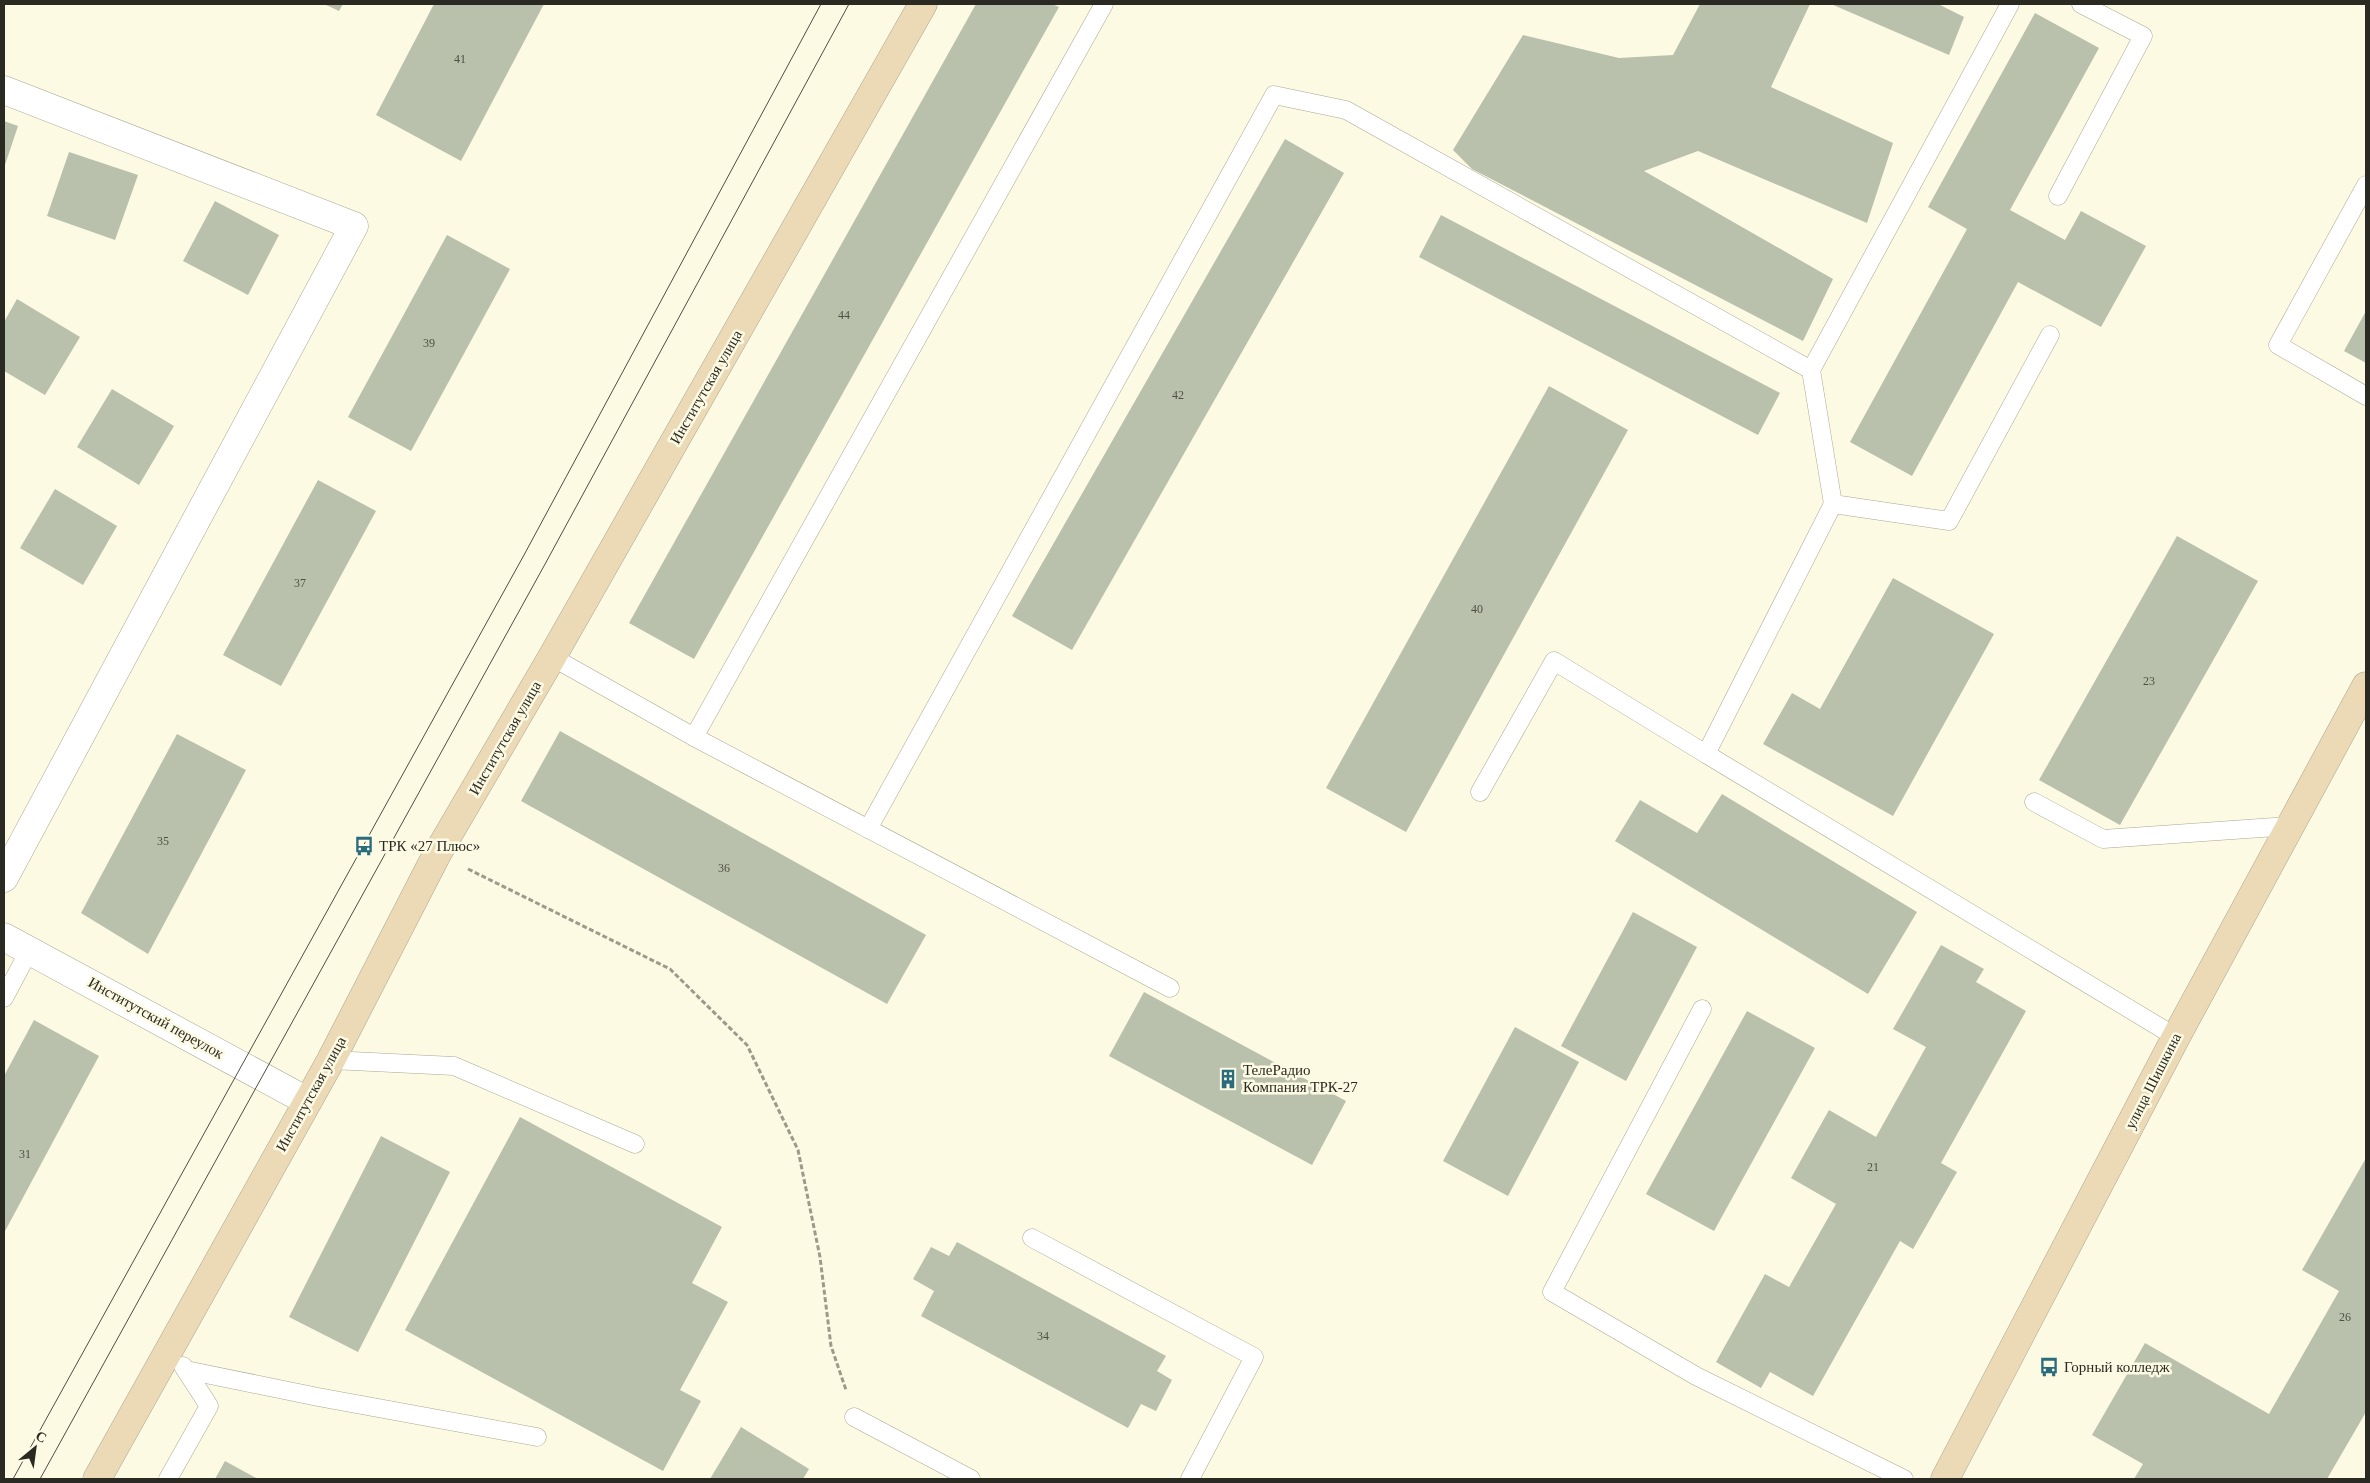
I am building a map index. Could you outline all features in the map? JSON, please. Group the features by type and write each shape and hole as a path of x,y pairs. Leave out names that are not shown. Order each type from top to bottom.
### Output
{"main road":[{"name":"Институтская улица","path":"97,1479 331,1060 437,854 552,657 924,4"},
{"name":"улица Шишкина","path":"1944,1479 2176,1037 2366,686"}],"street":[{"path":"4,90 354,226 4,878"},
{"name":"Институтский переулок","path":"4,937 307,1101"}],"lane":[{"path":"694,737 1104,4"},
{"path":"1706,754 1833,504 1811,370 2010,4"},
{"path":"2058,196 2143,36 2081,4"},
{"path":"868,829 1274,95 1346,110 1811,370"},
{"path":"2366,185 2278,345 2366,396"},
{"path":"1833,504 1949,521 2050,335"},
{"path":"552,657 694,737 1170,988"},
{"path":"1480,792 1554,661 2176,1037"},
{"path":"2034,802 2102,839 2290,826"},
{"path":"4,998 29,951"},
{"path":"1702,1009 1552,1292 1696,1376 1904,1479"},
{"path":"331,1060 454,1066 635,1144"},
{"path":"1032,1238 1254,1357 1190,1479"},
{"path":"168,1479 210,1406 170,1347"},
{"path":"186,1370 318,1397 537,1437"},
{"path":"854,1417 971,1479"}],"path":[{"path":"437,854 670,969 747,1045 798,1150 820,1257 830,1346 854,1417"}],"building":[{"path":"324,4 343,4 339,11"},
{"path":"434,4 544,4 461,161 376,115"},
{"path":"976,4 1052,4 1059,7 694,659 629,623"},
{"path":"1700,4 1810,4 1771,87 1893,143 1867,223 1698,151 1644,171 1833,279 1803,341 1472,169 1453,150 1523,35 1619,58 1673,55"},
{"path":"1831,4 1938,4 1964,17 1949,55"},
{"path":"2035,13 2099,48 2010,210 2065,240 2081,211 2146,246 2101,327 2018,282 1912,476 1850,442 1967,229 1928,207"},
{"path":"4,121 18,126 4,168"},
{"path":"1285,139 1344,173 1072,650 1012,616"},
{"path":"69,152 138,175 115,240 47,216"},
{"path":"215,201 279,235 248,295 183,261"},
{"path":"1441,215 1780,393 1758,435 1419,257"},
{"path":"447,235 510,269 411,451 348,417"},
{"path":"17,299 80,337 45,395 4,371 4,322"},
{"path":"2366,311 2366,363 2344,351"},
{"path":"1549,386 1628,430 1406,832 1326,788"},
{"path":"112,389 174,426 139,485 77,447"},
{"path":"318,480 376,511 281,686 223,655"},
{"path":"55,489 117,526 83,585 20,548"},
{"path":"2177,536 2258,581 2120,825 2039,780"},
{"path":"1893,578 1994,634 1893,816 1763,744 1792,693 1820,709"},
{"path":"560,731 926,935 887,1004 521,801"},
{"path":"177,734 246,770 148,954 81,913"},
{"path":"1722,794 1917,912 1868,994 1615,841 1640,800 1697,833"},
{"path":"1633,912 1697,947 1626,1081 1561,1046"},
{"path":"1941,945 1984,969 1976,982 2026,1011 1941,1163 1957,1172 1913,1249 1900,1241 1813,1396 1770,1372 1761,1388 1716,1362 1765,1274 1789,1287 1836,1204 1791,1178 1829,1110 1876,1137 1926,1047 1893,1029"},
{"name":"ТелеРадио Компания ТРК-27","path":"1144,992 1346,1101 1312,1165 1109,1056"},
{"path":"1747,1011 1815,1048 1714,1231 1646,1194"},
{"path":"34,1020 99,1056 4,1233 4,1076"},
{"path":"1515,1027 1579,1062 1508,1196 1443,1161"},
{"path":"520,1117 722,1227 692,1283 728,1302 680,1390 701,1401 663,1471 405,1330"},
{"path":"381,1136 450,1172 358,1352 289,1317"},
{"path":"2366,1158 2366,1412 2327,1479 2134,1479 2143,1464 2092,1435 2145,1343 2269,1414 2339,1291 2302,1270"},
{"path":"957,1242 1166,1356 1157,1371 1172,1380 1156,1411 1141,1404 1128,1428 921,1316 934,1291 913,1279 931,1247 949,1256"},
{"path":"741,1427 809,1469 803,1479 710,1479"},
{"path":"225,1461 258,1479 215,1479"}],"tram line":[{"path":"13,1479 524,555 821,4"},
{"path":"40,1479 544,566 849,4"}],"place":[{"name":"ТРК «27 Плюс»","path":"364,846"},
{"name":"ТелеРадио Компания ТРК-27","path":"1228,1079"},
{"name":"Горный колледж","path":"2049,1367"}]}
